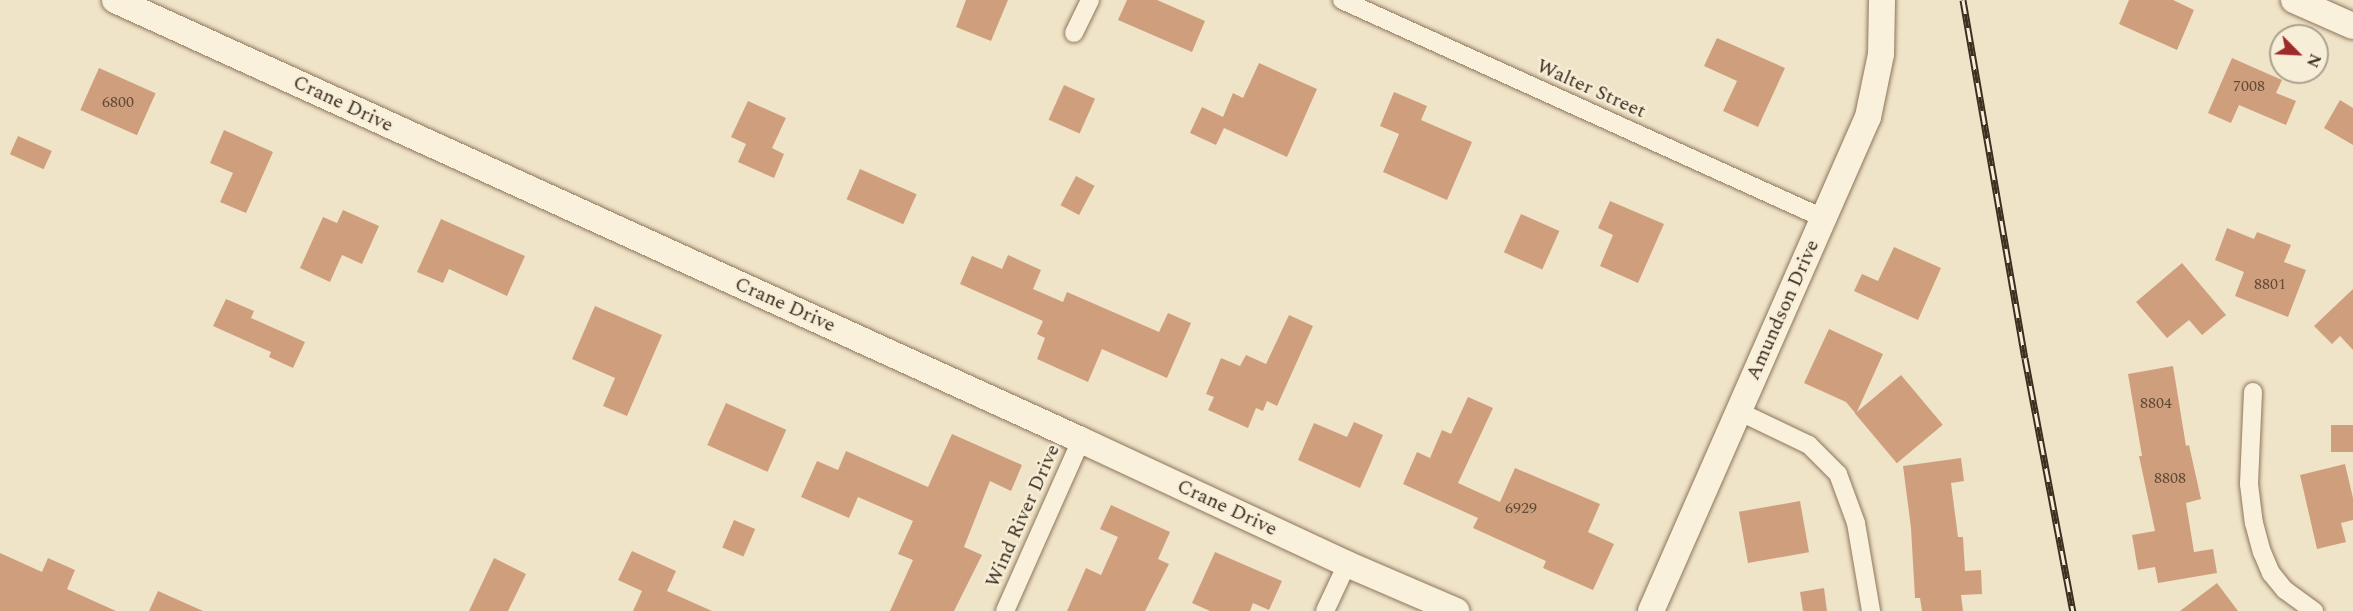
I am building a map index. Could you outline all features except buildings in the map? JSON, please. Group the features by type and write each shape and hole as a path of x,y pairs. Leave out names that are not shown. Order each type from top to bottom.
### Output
{"street":[{"name":"Crane Drive","path":"115,0 1081,440 1347,564 1456,611"},
{"path":"1074,33 1090,0"},
{"name":"Walter Street","path":"1342,0 1823,218"},
{"name":"Amundson Drive","path":"1651,611 1868,117 1881,54 1882,0"},
{"path":"2294,0 2353,26"},
{"path":"2253,392 2249,484 2254,523 2262,552 2271,573 2285,590 2314,611"},
{"path":"1738,411 1809,445 1838,474 1856,523 1871,611"},
{"name":"Wind River Drive","path":"1005,611 1081,440"},
{"path":"1326,611 1347,564"}],"railway":[{"path":"1963,0 2025,358 2073,611"}]}
